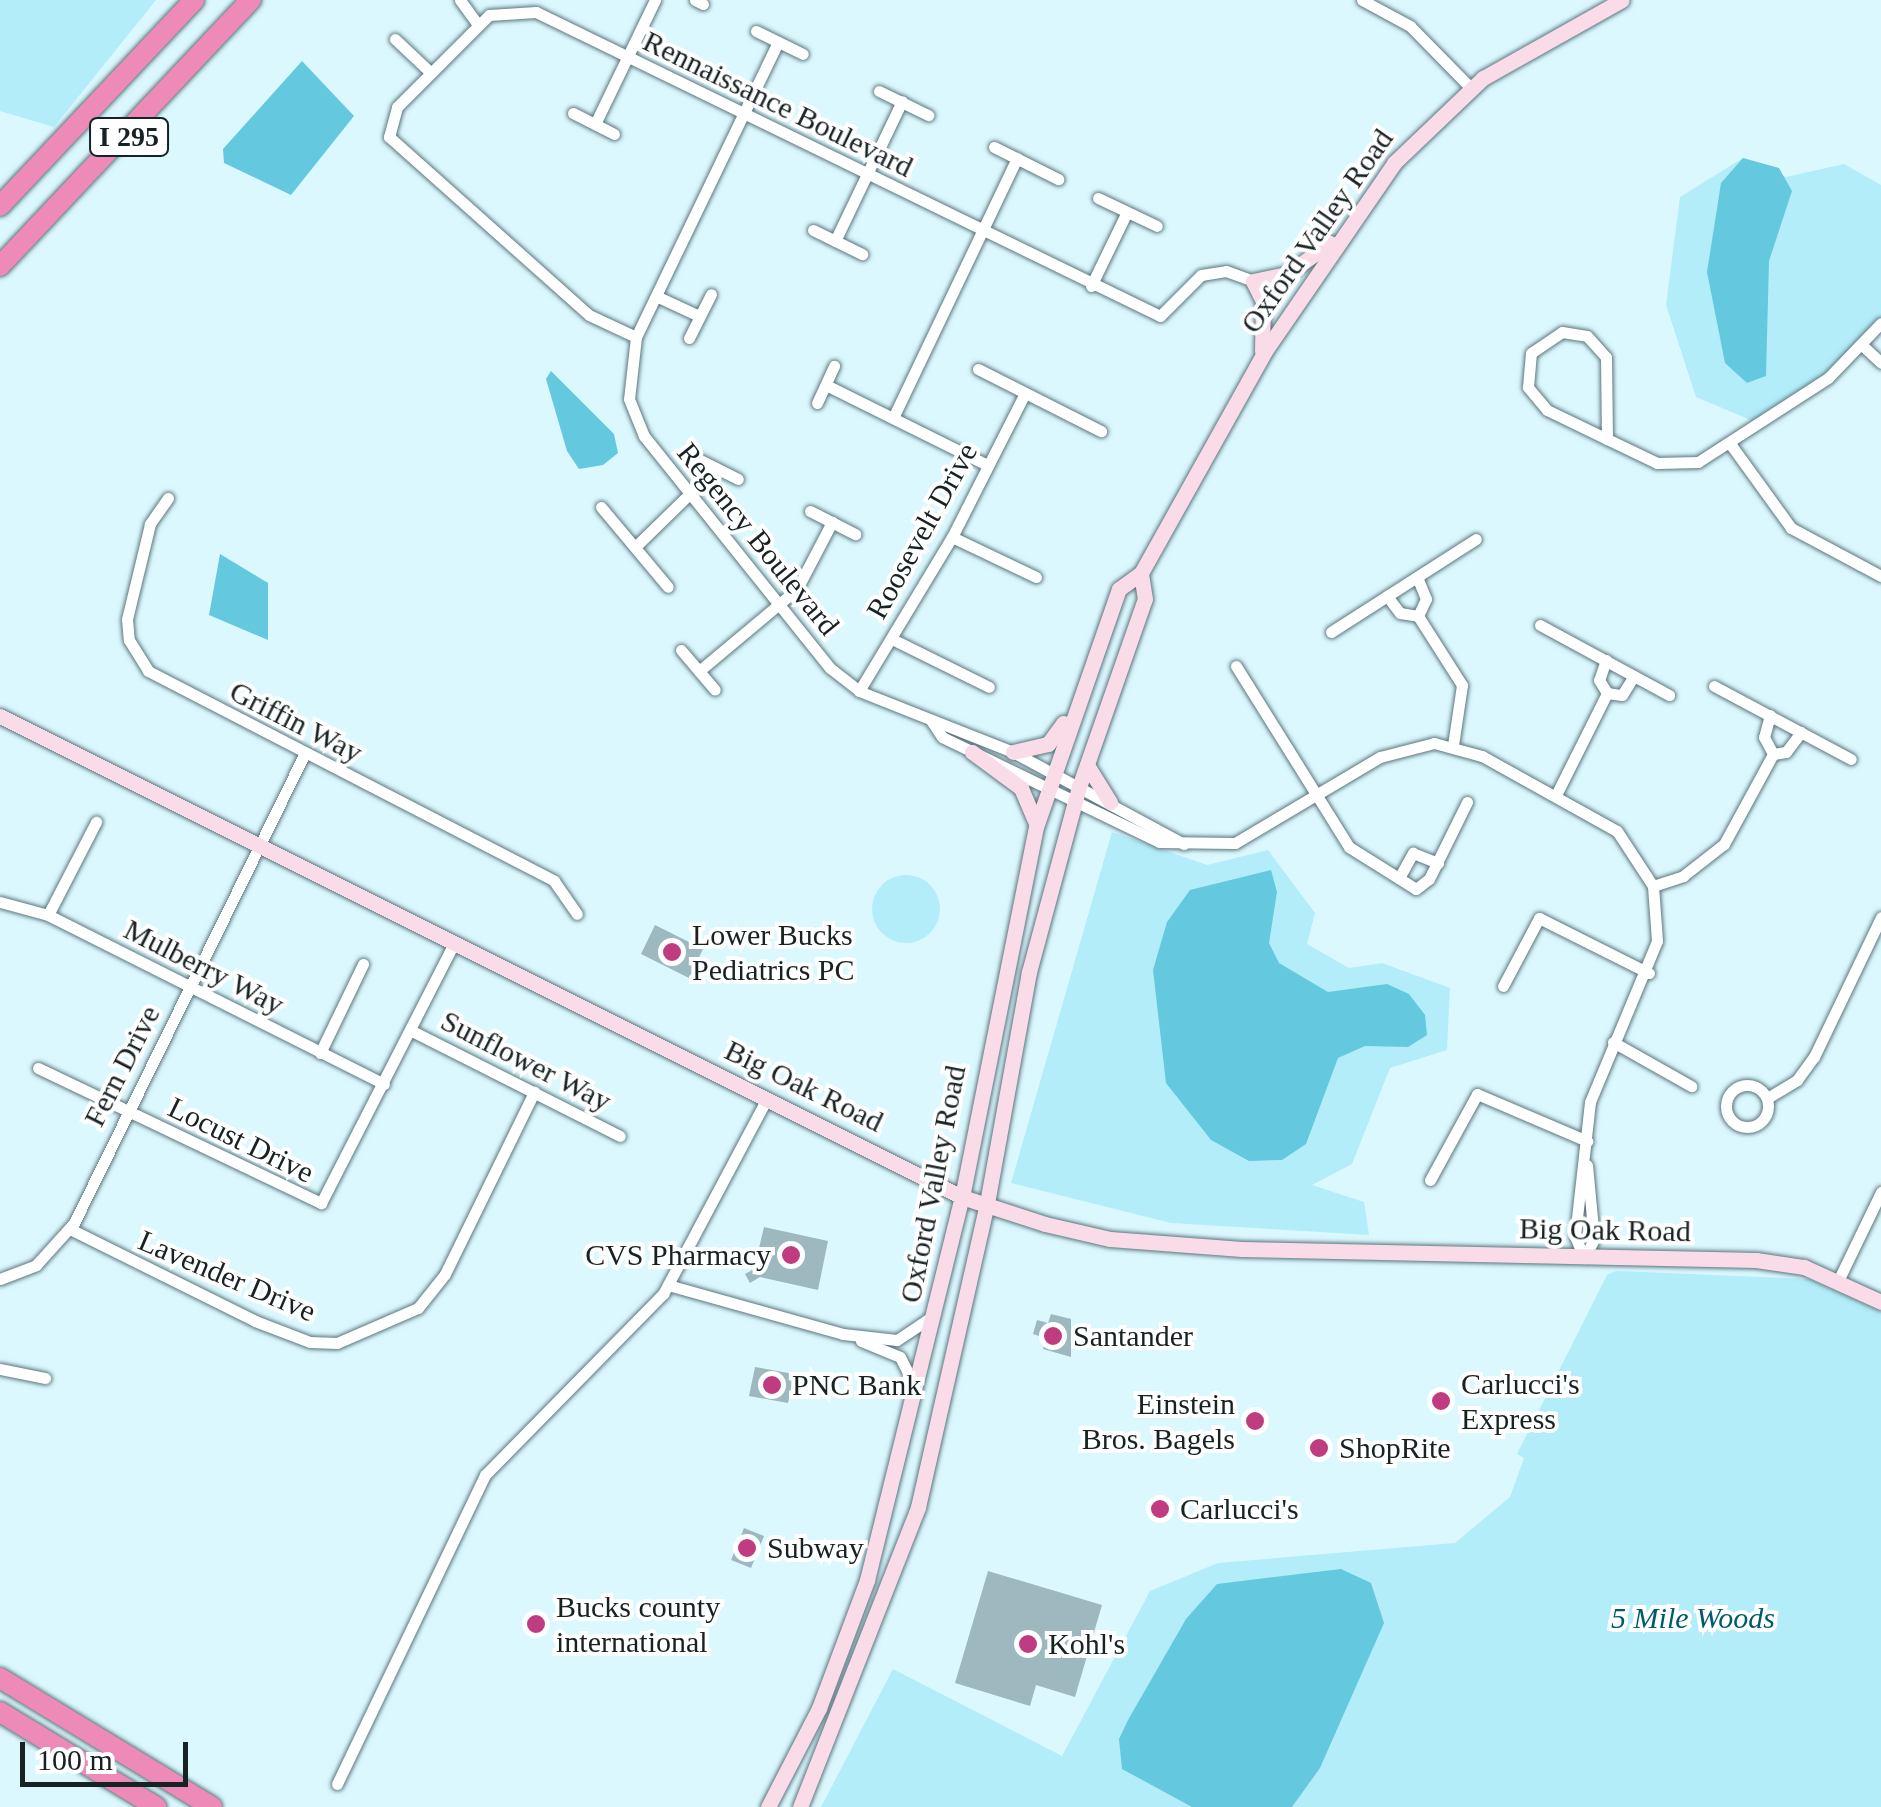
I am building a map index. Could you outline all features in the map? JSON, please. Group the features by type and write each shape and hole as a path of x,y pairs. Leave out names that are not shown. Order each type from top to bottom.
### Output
{"highway":[{"name":"I 295","path":"0,206 194,0"},
{"name":"I 295","path":"0,266 251,0"},
{"path":"0,1678 212,1807"},
{"path":"0,1712 156,1807"},
{"path":"38,1736 131,1807"}],"main road":[{"name":"Oxford Valley Road","path":"768,1807 835,1671 917,1393 962,1197 1036,827 1074,708 1119,588 1141,574 1260,358 1341,234 1400,156 1471,88 1622,0"},
{"path":"1260,358 1265,318 1252,281 1287,274 1341,234"},
{"name":"Oxford Valley Road","path":"800,1807 913,1522 987,1204 1029,972 1086,765 1145,599 1141,574"},
{"path":"1013,752 1048,744 1074,708"},
{"name":"Big Oak Road","path":"0,716 962,1197 1143,1242 1584,1258 1756,1260 1838,1281 1881,1302"},
{"path":"972,752 1021,788 1036,827"},
{"path":"1086,765 1110,802"}],"street":[{"path":"460,0 476,22 386,123 388,137 589,315 636,337"},
{"path":"595,124 655,0"},
{"path":"1362,0 1410,26 1471,88"},
{"name":"Rennaissance Boulevard","path":"476,22 519,5 1091,286 1160,316 1201,275 1226,271 1252,281"},
{"path":"756,31 803,54"},
{"path":"395,40 430,72"},
{"name":"Regency Boulevard","path":"778,42 636,337 629,399 644,436 690,500 859,692 1013,752 1051,778"},
{"path":"879,91 928,115"},
{"path":"835,240 902,102"},
{"path":"573,112 614,134"},
{"path":"994,146 1058,178"},
{"path":"893,418 1016,158"},
{"path":"1098,198 1157,226"},
{"path":"1091,286 1127,212"},
{"path":"813,230 862,254"},
{"path":"689,338 711,294"},
{"path":"656,296 699,316"},
{"path":"1607,439 1609,366 1601,349 1580,334 1545,339 1526,368 1532,395 1607,439 1670,465 1731,444 1864,346 1881,323"},
{"path":"1864,346 1881,363"},
{"path":"817,403 834,366"},
{"path":"978,369 1101,431"},
{"path":"826,385 988,465"},
{"name":"Roosevelt Drive","path":"859,692 952,537 1025,392"},
{"path":"1731,444 1791,528 1881,576"},
{"path":"694,458 738,479"},
{"path":"635,546 690,500 716,468"},
{"name":"Griffin Way","path":"168,498 150,524 127,619 136,658 160,680 554,882 576,914"},
{"path":"600,507 668,587"},
{"path":"810,511 854,534"},
{"path":"698,671 797,589 832,522"},
{"path":"952,537 1036,576"},
{"path":"1331,632 1476,539"},
{"path":"1417,577 1426,599 1418,616"},
{"path":"1387,596 1400,613 1418,616 1462,685 1453,746"},
{"path":"1540,626 1670,695"},
{"path":"892,638 989,686"},
{"path":"681,650 714,690"},
{"path":"1606,660 1599,680 1608,694"},
{"path":"1236,666 1349,847 1399,878 1423,889 1467,802"},
{"path":"1608,694 1622,695 1634,676"},
{"path":"1714,686 1851,759"},
{"path":"1556,795 1608,694"},
{"path":"1770,715 1764,737 1773,754"},
{"name":"Regency Boulevard","path":"932,722 972,752 1051,778"},
{"path":"1773,754 1786,752 1801,732"},
{"path":"1051,778 1146,837 1184,844 1235,842 1390,752 1453,746 1556,795 1618,832 1653,886 1658,942 1649,973 1613,1042 1590,1102 1586,1160 1594,1239 1584,1258"},
{"path":"1653,886 1683,876 1724,844 1773,754"},
{"name":"Fern Drive","path":"0,1279 36,1264 70,1229 304,755"},
{"path":"1078,793 1110,802 1184,844"},
{"path":"48,915 96,822"},
{"path":"1399,878 1413,853 1438,864"},
{"name":"Mulberry Way","path":"0,902 48,915 384,1084"},
{"path":"1769,1097 1814,1057 1881,916"},
{"path":"1503,986 1538,918 1649,973"},
{"name":"Locust Drive","path":"38,1068 322,1204 454,944"},
{"path":"320,1053 363,964"},
{"name":"Sunflower Way","path":"410,1030 620,1136"},
{"path":"1613,1042 1691,1086"},
{"name":"Lavender Drive","path":"70,1229 254,1321 336,1343 418,1308 445,1274 534,1092"},
{"path":"1430,1180 1476,1094 1587,1141"},
{"path":"337,1784 486,1475 668,1285 767,1098"},
{"path":"1838,1281 1881,1192"},
{"path":"668,1285 843,1334 900,1357 917,1393"},
{"path":"843,1334 897,1340 935,1314"},
{"path":"0,1369 45,1378"}],"green space":[{"path":"0,0 156,0 54,127 0,111"},
{"path":"1743,158 1786,177 1844,164 1881,185 1881,323 1863,346 1760,424 1696,397 1666,305 1680,197"},
{"path":"1112,832 1207,865 1268,850 1315,913 1307,944 1349,968 1382,963 1450,988 1447,1050 1390,1068 1352,1164 1312,1185 1364,1202 1369,1235 1171,1223 1011,1183"},
{"path":"906,875 930,885 940,909 930,933 906,943 882,933 872,909 882,885"},
{"name":"5 Mile Woods","path":"1616,1271 1808,1279 1881,1312 1881,1807 821,1807 893,1669 1062,1756 1150,1591 1218,1563 1455,1543 1510,1497 1524,1458 1517,1454 1607,1275"}],"shaded area":[{"path":"302,61 354,116 291,195 224,163 223,149"},
{"path":"1743,158 1779,168 1792,191 1769,261 1766,376 1747,383 1725,363 1707,272 1721,183"},
{"path":"551,371 614,434 618,453 603,465 579,469 567,451 546,379"},
{"path":"220,554 268,583 268,640 209,615"},
{"path":"1271,870 1277,892 1269,943 1279,963 1328,992 1387,984 1409,994 1425,1015 1427,1035 1408,1047 1365,1046 1338,1058 1306,1144 1282,1160 1249,1161 1211,1140 1166,1083 1153,970 1167,922 1190,890"},
{"path":"1341,1569 1371,1583 1384,1623 1320,1768 1292,1807 1192,1807 1122,1769 1119,1739 1128,1720 1186,1619 1217,1584"}],"building":[{"name":"Lower Bucks Pediatrics PC","path":"655,925 703,949 689,978 641,954"},
{"name":"CVS Pharmacy","path":"764,1227 828,1241 818,1290 760,1277 750,1283 745,1274 754,1269"},
{"name":"Santander","path":"1051,1314 1071,1319 1071,1357 1043,1349 1046,1338 1033,1334 1037,1320 1048,1323"},
{"name":"PNC Bank","path":"755,1367 794,1374 788,1403 749,1396"},
{"name":"Subway","path":"744,1528 764,1536 751,1568 731,1560"},
{"name":"Kohl's","path":"988,1571 1102,1605 1075,1697 1036,1685 1030,1706 955,1683"}],"place":[{"name":"Lower Bucks Pediatrics PC","path":"672,952"},
{"name":"CVS Pharmacy","path":"791,1255"},
{"name":"Santander","path":"1053,1336"},
{"name":"PNC Bank","path":"772,1385"},
{"name":"Carlucci's Express","path":"1441,1401"},
{"name":"Einstein Bros. Bagels","path":"1255,1421"},
{"name":"ShopRite","path":"1319,1448"},
{"name":"Carlucci's","path":"1160,1509"},
{"name":"Subway","path":"747,1548"},
{"name":"Bucks county international","path":"536,1624"},
{"name":"Kohl's","path":"1028,1644"}]}
